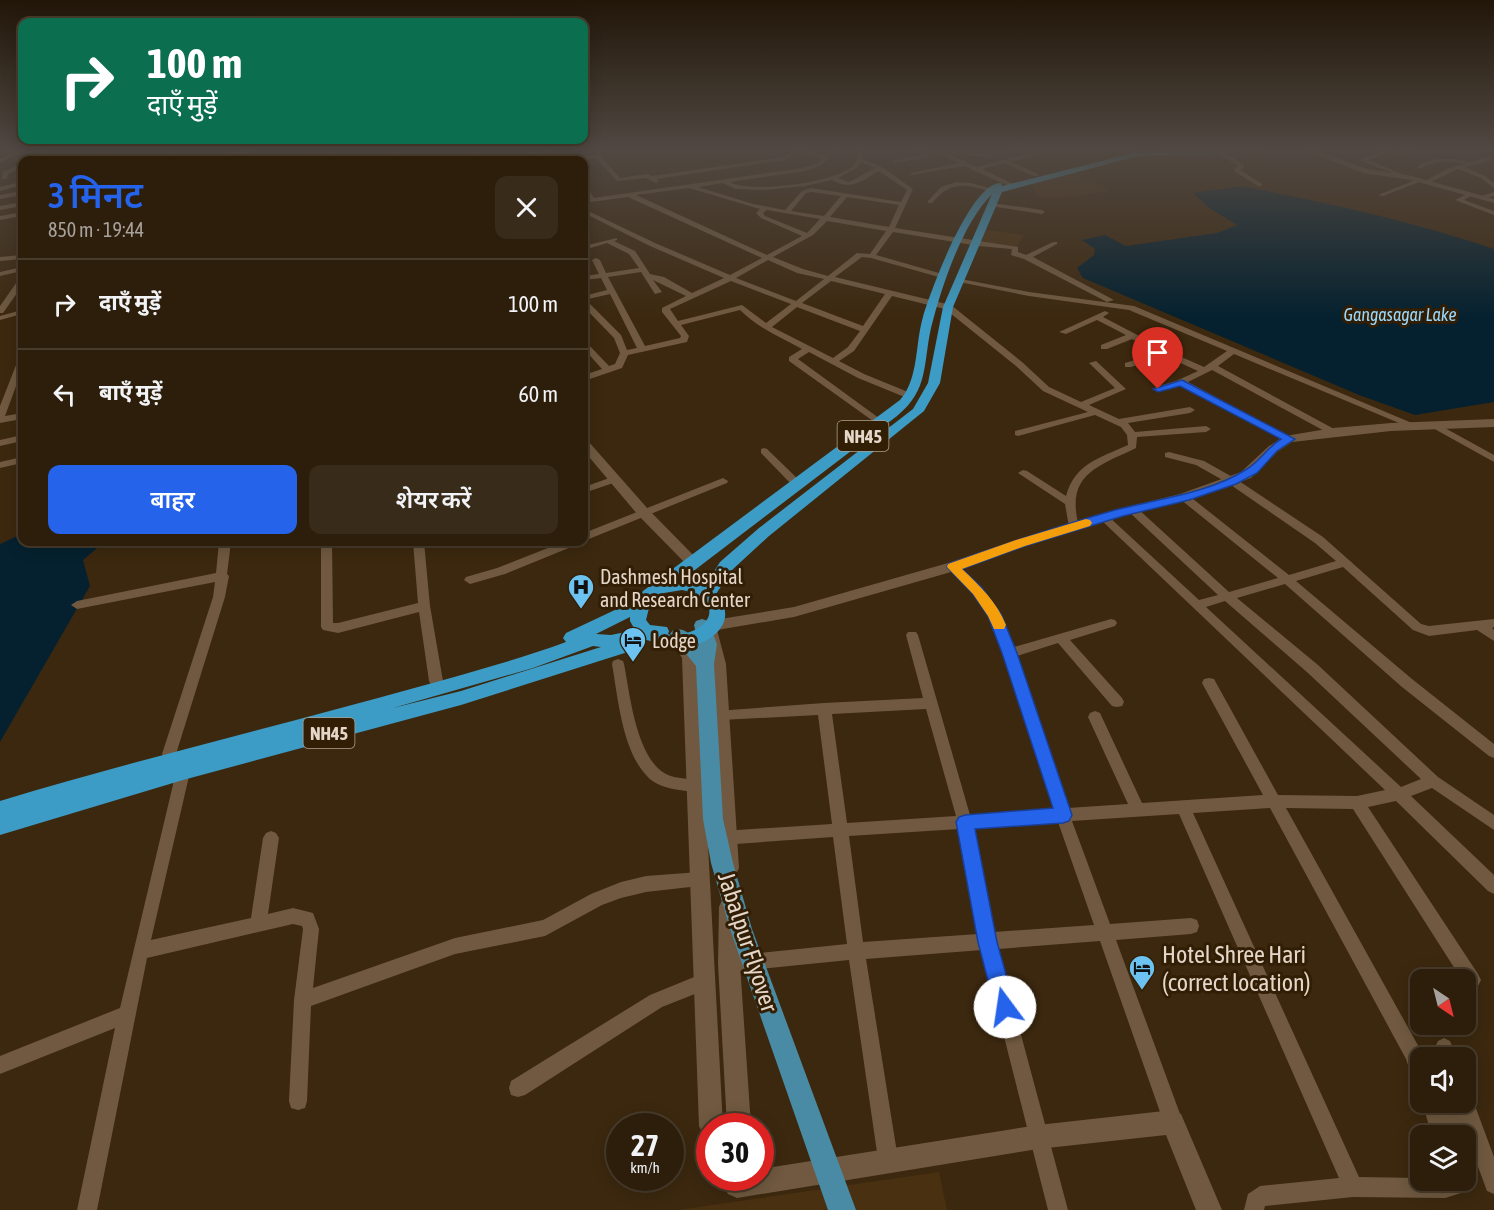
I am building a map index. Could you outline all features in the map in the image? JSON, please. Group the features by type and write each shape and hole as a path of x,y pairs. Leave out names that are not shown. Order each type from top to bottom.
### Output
{"highway":[{"path":"910,396 916,381 933,302 960,240 980,205"},
{"name":"NH45","path":"705,594 726,566 764,532 918,411 934,383 939,346 948,308 992,205"},
{"path":"971,222 987,218"},
{"path":"664,588 700,563 712,558 915,402 922,387 940,304 971,222"},
{"name":"NH45","path":"664,588 693,563 880,423 910,396"},
{"path":"705,594 712,558"},
{"path":"0,810 84,784 334,718 522,664 592,640 611,641 659,635 695,638 708,626 716,608 696,587 682,584 648,595 637,616 641,626 659,635"},
{"path":"592,640 602,630 643,604"},
{"name":"NH45","path":"0,799 546,649 643,604"},
{"name":"NH45","path":"0,826 183,772 461,698 659,635"}],"main road":[{"name":"Jabalpur Flyover","path":"708,626 709,654 705,664 713,819 722,863 741,929 842,1210"},
{"path":"679,638 705,664"}],"street":[{"path":"652,205 709,233 808,274 933,302 948,308 1019,364 1041,386 1120,422 1132,435 1134,443 1129,450 1088,467 1082,472 1069,502 1069,513 1074,527"},
{"path":"787,211 793,205"},
{"path":"624,353 684,340 685,336 666,312 666,308 730,278 808,236 837,205"},
{"path":"872,256 891,229 903,205"},
{"path":"995,205 1042,212"},
{"path":"1471,205 1494,213"},
{"path":"752,206 1015,248 1014,253 1028,257 1119,305 1414,426"},
{"path":"766,208 759,213 761,216 808,236"},
{"path":"0,218 18,215"},
{"path":"588,215 730,278 865,330"},
{"path":"588,247 631,236"},
{"path":"608,241 632,254 658,292"},
{"path":"1028,257 1055,243"},
{"path":"766,327 860,255 872,256 943,277"},
{"path":"0,260 18,257"},
{"path":"596,261 642,349"},
{"path":"0,274 18,270"},
{"path":"588,277 645,273 692,296"},
{"path":"959,280 1029,294 1119,305"},
{"path":"0,311 18,286"},
{"path":"588,297 611,291"},
{"path":"833,362 848,354 890,293"},
{"path":"1063,332 1119,305"},
{"path":"588,307 618,337 624,353 619,366 588,377"},
{"path":"677,324 740,307 766,327 808,349 868,380 910,396"},
{"path":"0,318 18,313"},
{"path":"1098,317 1165,353 1210,369 1333,432"},
{"path":"1104,347 1132,336"},
{"path":"588,349 608,370"},
{"path":"808,349 792,359 880,423"},
{"path":"1158,389 1182,383 1210,369 1232,351"},
{"path":"1128,365 1165,353"},
{"path":"1081,405 1121,389 1093,363"},
{"path":"1182,383 1289,439"},
{"path":"0,419 17,388"},
{"path":"1120,422 1190,410"},
{"path":"1018,434 1097,412"},
{"path":"0,419 18,417"},
{"path":"738,1113 729,964 729,838 718,664 708,626 794,612 953,567 1021,543 1104,518 1184,497 1232,481 1253,471 1273,449 1289,439 1333,432 1414,426 1491,424"},
{"path":"1434,425 1494,459"},
{"path":"1132,435 1206,429"},
{"path":"0,443 18,439"},
{"path":"588,450 643,512 693,563"},
{"path":"764,452 797,484"},
{"path":"1169,455 1200,463 1232,481 1319,540 1417,627 1429,631 1494,623"},
{"path":"0,465 18,461"},
{"path":"1023,473 1069,502"},
{"path":"588,489 615,479"},
{"path":"588,535 723,481"},
{"path":"1184,497 1287,579 1407,683 1491,750"},
{"path":"1133,510 1228,597 1313,669 1433,781 1493,823"},
{"path":"1104,518 1400,794 1494,886"},
{"path":"169,754 219,597 225,546"},
{"path":"326,546 327,627 338,628 424,606"},
{"path":"418,546 424,606 436,681"},
{"path":"470,580 501,571 562,546"},
{"path":"1197,605 1344,563"},
{"path":"953,567 977,591 994,614 1010,653 1104,931 1173,1122 1209,1210"},
{"path":"77,605 223,576"},
{"path":"1010,653 1111,623"},
{"path":"1479,625 1494,636"},
{"path":"912,635 965,822 988,942 1058,1210"},
{"path":"679,638 690,658 710,1113"},
{"path":"1061,638 1117,702"},
{"path":"618,664 638,749 648,767 662,780 697,786"},
{"path":"1209,683 1410,1048"},
{"path":"721,715 931,703"},
{"path":"824,708 856,951 888,1159"},
{"path":"1095,717 1138,810"},
{"path":"87,1210 140,951 183,772"},
{"path":"698,839 1276,801 1357,803 1400,794 1433,781"},
{"path":"1357,803 1465,969"},
{"path":"1183,807 1353,1187"},
{"path":"258,924 271,838"},
{"path":"303,1000 455,946 545,928 597,899 621,890 646,884 699,879"},
{"path":"140,951 293,916 307,919 311,929 303,1000 298,1101"},
{"path":"729,964 856,951 1191,926"},
{"path":"518,1088 656,1001 704,982"},
{"path":"0,1065 127,1014"},
{"path":"1468,1113 1494,1185"},
{"path":"774,1179 1038,1137 1173,1122"},
{"path":"1254,1210 1255,1201 1260,1196 1353,1187 1410,1188"}],"shaded area":[{"path":"983,229 1023,235 1016,250 976,245"},
{"path":"939,1172 947,1210 678,1210"}],"water":[{"name":"Gangasagar Lake","path":"1206,205 1334,205 1401,221 1494,249 1494,402 1415,415 1359,395 1083,278 1077,268 1094,255 1095,249 1082,240 1105,235 1126,246 1217,233 1237,225"},
{"path":"18,536 18,546 99,546 83,560 90,586 0,742 0,544"}],"slow traffic":[{"path":"999,625 977,591 953,567 1086,523"}],"place":[{"name":"Dashmesh Hospital and Research Center","path":"581,610"},
{"name":"Lodge","path":"633,663"},
{"name":"Hotel Shree Hari (correct location)","path":"1142,991"}],"route":[{"path":"1005,1007 988,942 965,822 1063,815 1010,653 994,614 977,591 953,567 1021,543 1120,513 1184,497 1232,481 1253,471 1273,449 1289,439 1182,383 1158,389"}]}
